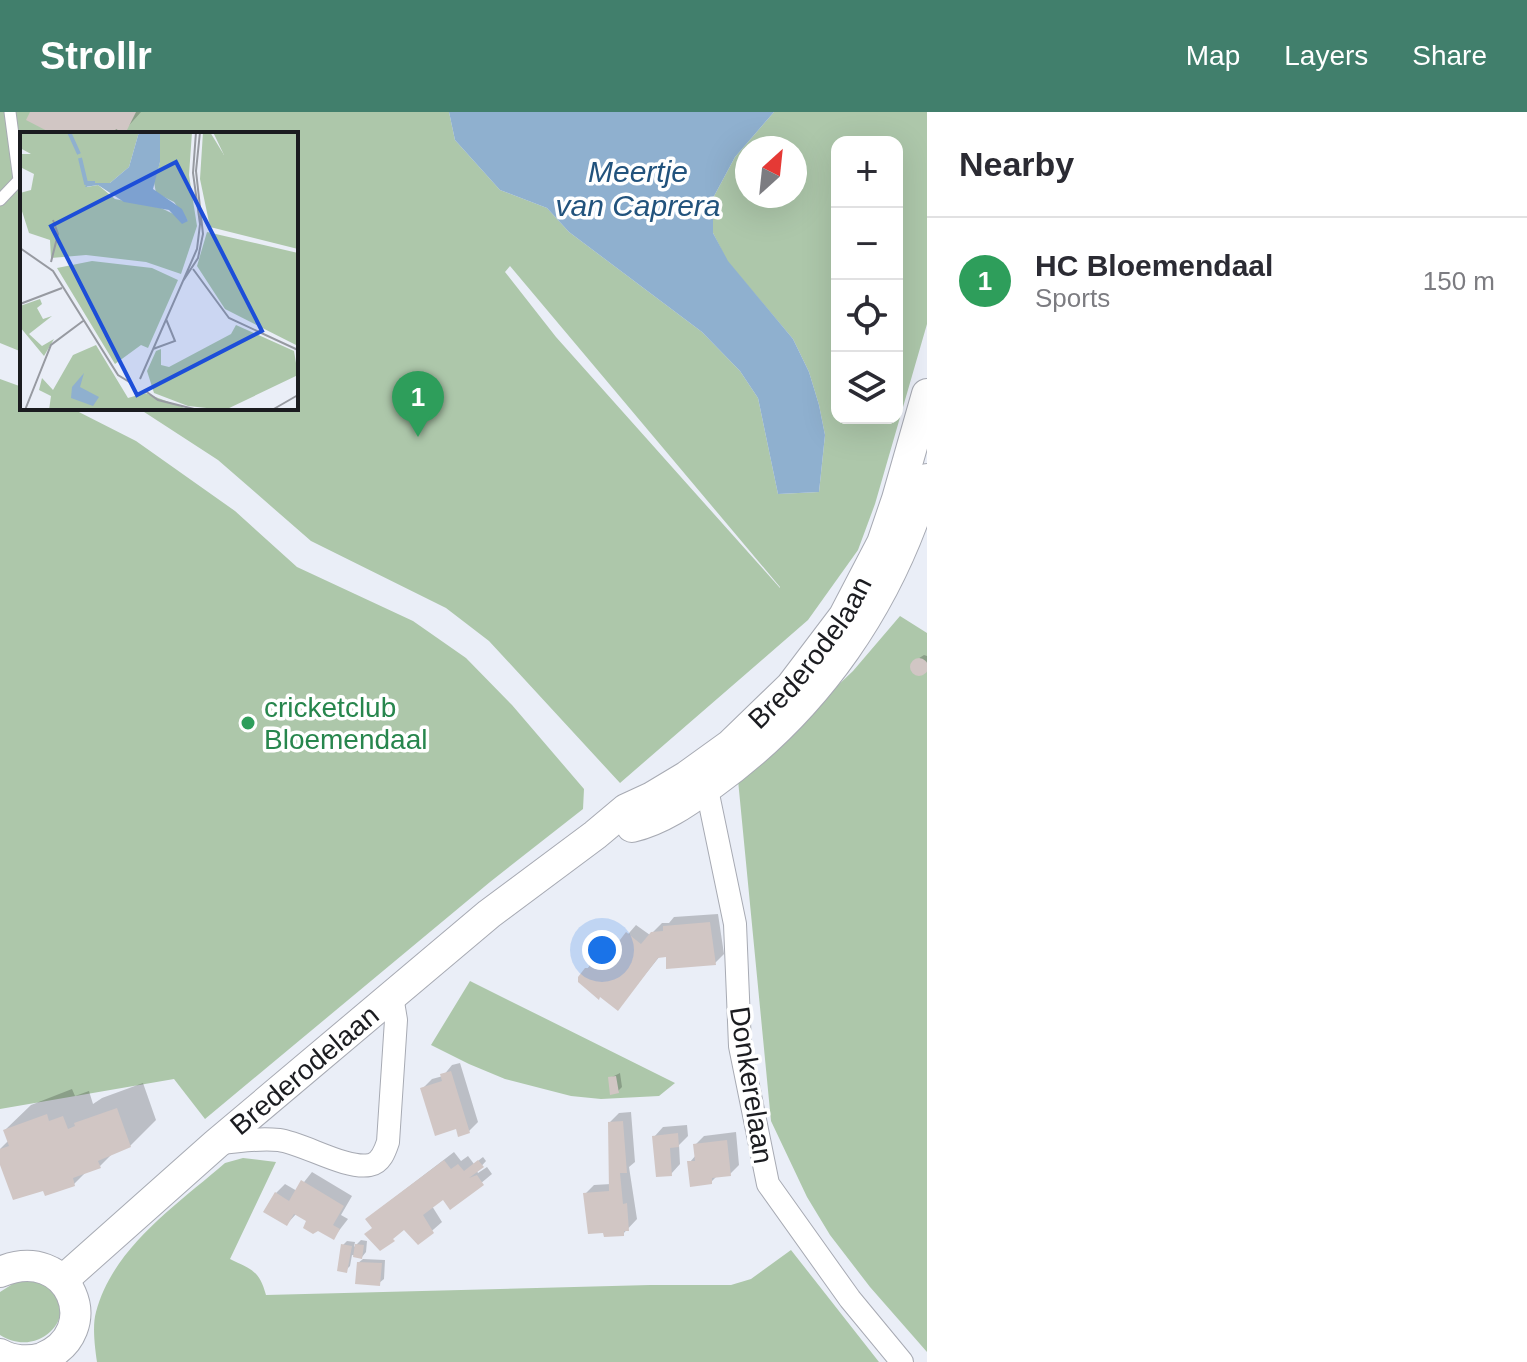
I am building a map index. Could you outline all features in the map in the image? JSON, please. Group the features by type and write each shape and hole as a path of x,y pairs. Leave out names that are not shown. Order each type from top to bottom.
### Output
{"street":[{"name":"Brederodelaan","path":"63,1280 216,1144 489,914 595,835 641,825 679,807 702,778 768,739 840,660 871,613 882,543 927,394"},
{"name":"Brederodelaan","path":"878,577 912,526 927,479"},
{"name":"Donkerelaan","path":"702,778 735,924 740,1046 768,1184 850,1299 902,1362"},
{"name":"Brederodelaan","path":"216,1144 251,1139 282,1140 349,1162 370,1165 382,1158 388,1142 396,1020 392,996"},
{"path":"0,1271 18,1265 37,1265 51,1271 63,1280 74,1301 76,1316 73,1330 57,1358 14,1360 0,1354"}],"lane":[{"path":"0,200 19,180 10,112"}],"green space":[{"path":"0,112 449,112 455,140 500,190 547,208 569,232 702,332 740,371 758,398 778,494 819,492 825,435 819,405 809,372 793,339 727,261 713,233 713,198 735,157 735,208 807,208 807,136 753,136 774,112 927,112 927,324 903,407 903,136 831,136 831,424 898,424 858,550 808,620 620,783 489,641 446,608 311,541 218,460 141,410 298,410 298,132 20,132 20,351 0,343","holes":["510,266 780,587 556,337 505,272"]},
{"name":"cricketclub Bloemendaal","path":"0,379 20,386 20,410 75,410 136,441 235,511 297,567 413,621 466,658 512,705 584,789 583,809 490,882 205,1119 174,1079 0,1109"},
{"path":"900,616 927,633 927,1352 830,1235 807,1197 771,1121 738,780 853,671"},
{"path":"470,981 675,1083 659,1096 601,1099 571,1096 505,1079 431,1045"},
{"path":"243,1158 276,1162 230,1259 254,1272 261,1280 266,1295 731,1285 751,1279 791,1250 879,1362 97,1362 94,1337 96,1312 104,1289 117,1267 149,1228 168,1211 225,1163"},
{"path":"19,1280 44,1284 56,1294 61,1305 60,1317 54,1328 30,1342 16,1342 0,1335 0,1292"}],"water":[{"name":"Meertje van Caprera","path":"449,112 774,112 753,136 735,136 735,157 713,198 713,233 728,261 793,339 809,372 825,435 819,492 778,494 758,398 740,371 702,332 569,232 547,208 500,190 455,140"}],"building":[{"path":"30,112 136,112 126,132 116,129 114,132 49,132 26,120"},
{"path":"919,658 928,667 919,676 910,667"},
{"path":"710,922 716,965 666,969 666,957 658,958 618,1011 578,982 578,977 585,968 589,968 590,961 597,953 607,957 626,932 641,944 651,932 663,931 663,926"},
{"path":"451,1071 470,1133 458,1137 456,1129 435,1136 420,1088 442,1081 440,1074"},
{"path":"616,1076 619,1093 610,1095 608,1077"},
{"path":"117,1108 131,1147 98,1161 101,1168 73,1178 75,1186 45,1196 43,1191 13,1200 0,1165 0,1149 9,1146 3,1130 47,1114 49,1121 63,1116 68,1129 75,1126 74,1123"},
{"path":"623,1121 627,1173 620,1173 629,1231 624,1231 624,1236 588,1234 583,1193 609,1191 608,1122"},
{"path":"678,1133 679,1147 670,1148 672,1176 656,1177 652,1136"},
{"path":"727,1140 731,1176 712,1178 712,1184 690,1187 687,1161 695,1161 693,1144"},
{"path":"444,1160 451,1169 458,1164 464,1171 478,1160 484,1167 469,1178 477,1175 484,1185 450,1210 443,1200 423,1215 434,1233 418,1245 404,1230 380,1251 364,1234 372,1228 365,1219"},
{"path":"301,1180 344,1206 333,1225 340,1229 334,1240 318,1231 313,1234 303,1228 306,1221 294,1214 287,1226 263,1212 275,1192 289,1201"},
{"path":"341,1244 352,1246 347,1273 337,1271"},
{"path":"355,1244 364,1245 362,1259 353,1257"},
{"path":"357,1262 382,1263 380,1286 355,1284"}],"place":[{"name":"HC Bloemendaal","path":"418,437"},
{"name":"cricketclub Bloemendaal","path":"248,723"}]}
